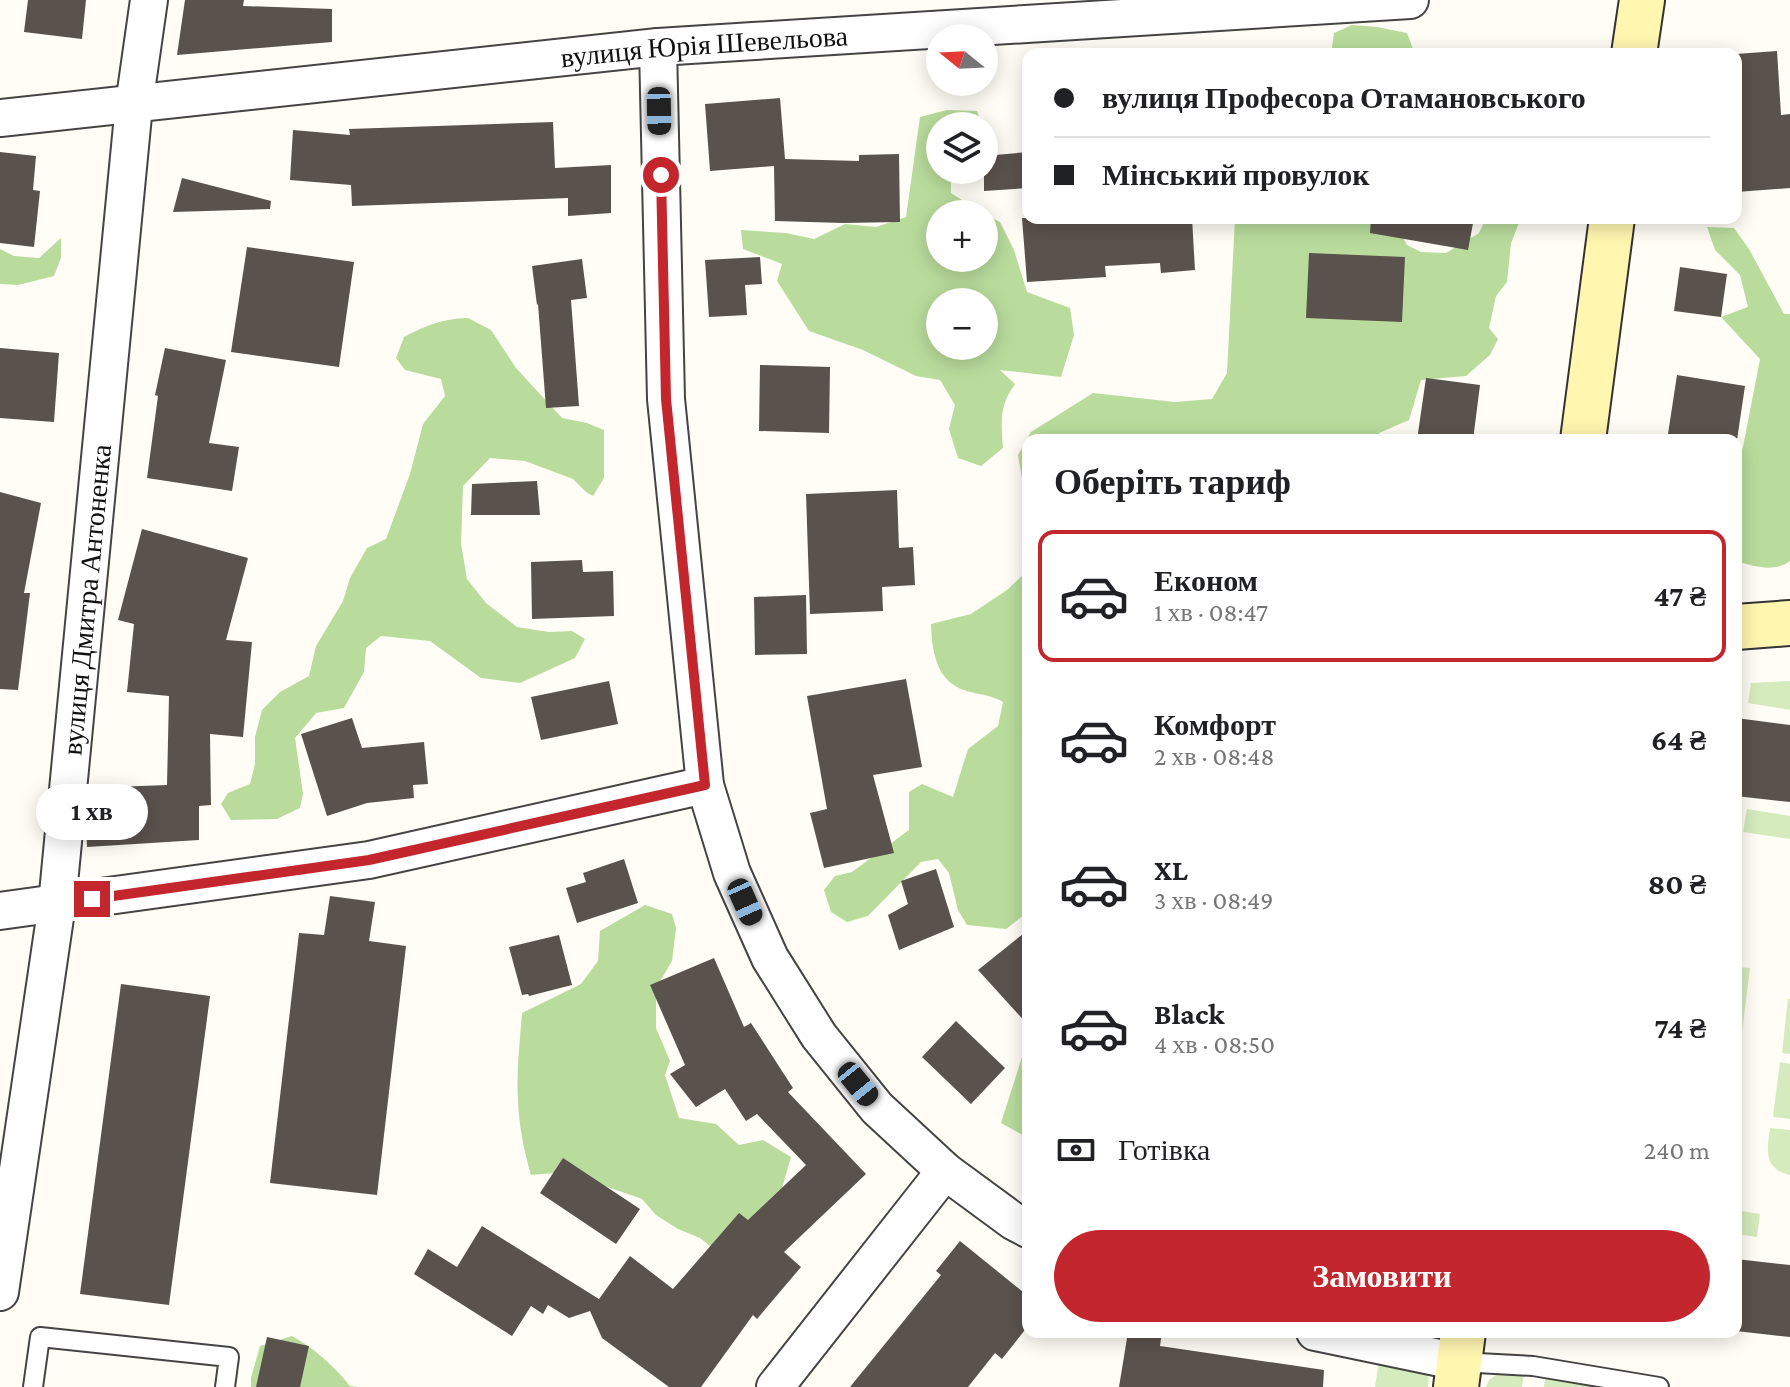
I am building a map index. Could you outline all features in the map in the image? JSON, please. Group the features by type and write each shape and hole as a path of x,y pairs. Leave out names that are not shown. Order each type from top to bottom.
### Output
{"main road":[{"path":"1635,48 1642,0"},
{"path":"1584,434 1611,224"},
{"path":"1742,627 1790,623"}],"street":[{"name":"вулиця Дмитра Антоненка","path":"0,1292 57,904 134,105 149,0"},
{"name":"вулиця Юрія Шевельова","path":"0,118 658,47 1410,0"},
{"path":"658,47 666,399 705,785 732,873 770,958 786,984 819,1036 877,1108 945,1171 1022,1226"},
{"path":"0,911 369,860 705,785"},
{"path":"775,1387 945,1171"},
{"path":"1346,1338 1459,1360"}],"lane":[{"path":"33,1387 40,1337 229,1357 225,1387"},
{"path":"1459,1360 1533,1366 1659,1387"}],"green space":[{"path":"1352,25 1377,27 1407,33 1413,48 1332,48 1334,33"},
{"path":"947,110 977,112 939,112"},
{"path":"926,115 926,184 951,184 951,193 962,200 926,200 926,272 998,272 998,221 1014,250 1027,292 1070,308 1074,335 1061,377 1000,370 1015,384 1002,414 1003,448 981,466 958,458 949,429 955,405 940,380 916,376 863,350 809,331 777,281 782,264 743,249 741,230 786,233 814,239 845,224 876,227 906,217 920,117"},
{"path":"1235,224 1396,224 1407,245 1421,252 1446,253 1479,233 1483,224 1519,224 1511,243 1507,282 1496,296 1489,328 1498,339 1490,355 1466,376 1421,380 1409,420 1379,434 1030,434 1093,393 1175,402 1212,399 1227,373"},
{"path":"1707,227 1734,228 1749,249 1784,314 1790,314 1790,561 1777,567 1742,563 1742,450 1760,359 1721,317 1748,307 1740,275 1715,250"},
{"path":"61,238 61,258 54,276 18,285 0,284 0,249 14,256 39,258"},
{"path":"468,318 491,330 516,368 562,418 604,430 604,478 593,496 573,479 525,461 490,458 463,486 461,544 467,579 486,603 517,627 549,632 572,631 585,639 575,658 520,683 481,678 430,641 381,636 366,648 364,672 344,708 316,713 295,738 303,794 300,808 277,819 231,820 221,804 228,793 250,784 255,764 255,737 262,710 280,692 309,676 316,646 343,601 350,578 367,548 386,539 410,474 423,424 445,396 441,379 405,370 396,358 404,337 435,323"},
{"path":"1022,448 1022,479 1018,455"},
{"path":"1022,576 1022,917 1006,929 967,925 958,910 949,873 938,859 921,862 868,916 847,922 831,912 824,890 835,876 852,872 909,830 909,792 922,784 953,797 968,749 998,726 1003,702 961,689 945,678 934,652 931,624 971,614 1007,590"},
{"path":"1790,681 1790,710 1748,703 1751,683"},
{"path":"1747,809 1790,816 1790,839 1743,832"},
{"path":"645,905 672,914 676,928 672,961 656,988 656,1028 670,1061 665,1075 679,1118 716,1124 739,1145 763,1140 791,1157 782,1188 780,1216 710,1246 656,1215 642,1199 565,1172 531,1175 522,1138 518,1057 522,1013 581,984 598,961 600,931"},
{"path":"1742,967 1750,968 1742,1033"},
{"path":"1790,999 1790,1054 1782,1053"},
{"path":"1022,1057 1022,1135 1001,1123"},
{"path":"1780,1062 1790,1064 1790,1119 1773,1117"},
{"path":"1770,1128 1790,1130 1790,1175 1771,1163 1768,1151"},
{"path":"1742,1211 1760,1214 1757,1237 1742,1235"},
{"path":"292,1336 323,1358 350,1386 358,1387 251,1387 260,1346"},
{"path":"1380,1354 1422,1369 1429,1378 1428,1387 1375,1387"},
{"path":"1502,1371 1524,1373 1522,1387 1486,1387 1489,1380"},
{"path":"1546,1373 1627,1387 1544,1387"}],"building":[{"path":"28,0 86,0 82,39 24,32"},
{"path":"185,0 244,0 243,6 332,9 332,42 177,55"},
{"path":"1777,51 1781,115 1790,114 1790,188 1742,192 1742,54"},
{"path":"780,98 785,159 859,161 859,155 899,154 900,222 775,221 774,166 710,171 705,104"},
{"path":"553,122 555,168 611,165 611,213 568,216 568,198 352,206 351,185 290,180 293,130 350,135 349,129"},
{"path":"0,152 36,156 33,190 40,191 34,247 0,243"},
{"path":"1022,153 1022,188 984,191 984,184 998,184 998,155"},
{"path":"182,178 271,201 270,209 173,212"},
{"path":"1022,224 1192,224 1195,270 1161,273 1160,263 1105,266 1106,277 1027,282"},
{"path":"1371,224 1473,224 1468,250 1370,233"},
{"path":"247,247 354,262 339,367 231,352"},
{"path":"1309,253 1405,257 1402,322 1306,318"},
{"path":"760,257 762,284 745,285 747,315 709,317 705,260"},
{"path":"582,259 587,298 571,300 579,406 546,408 532,266"},
{"path":"1680,267 1727,274 1721,317 1674,311"},
{"path":"0,348 59,353 54,422 0,418"},
{"path":"165,348 226,360 209,443 239,447 232,491 147,478 158,396 155,395"},
{"path":"760,365 830,367 829,433 759,431"},
{"path":"1677,375 1745,386 1738,434 1668,434"},
{"path":"1426,378 1480,385 1474,434 1418,434"},
{"path":"537,481 540,515 471,515 472,484"},
{"path":"897,490 899,548 913,547 915,585 882,587 883,611 810,614 806,494"},
{"path":"0,492 41,503 24,593 30,593 18,690 0,689"},
{"path":"142,529 248,558 226,640 252,642 243,737 210,734 211,805 199,806 199,840 87,847 89,788 167,785 169,696 127,692 134,624 118,620"},
{"path":"582,560 583,572 613,571 614,616 532,619 531,562"},
{"path":"806,595 807,654 755,655 754,597"},
{"path":"906,679 922,767 873,775 894,853 824,868 810,813 827,809 807,696"},
{"path":"609,681 618,724 541,740 531,697"},
{"path":"352,718 362,748 424,742 428,784 413,785 414,798 367,803 327,816 301,734"},
{"path":"1742,719 1790,725 1790,802 1742,797"},
{"path":"624,859 638,903 577,923 566,888 586,882 583,873"},
{"path":"936,869 954,927 899,950 888,915 908,904 901,881"},
{"path":"330,896 375,902 369,941 406,946 377,1195 270,1183 299,933 324,935"},
{"path":"559,935 572,985 522,995 509,947"},
{"path":"1022,935 1022,1018 978,970"},
{"path":"714,958 744,1027 751,1023 793,1088 788,1092 866,1174 784,1252 801,1267 757,1319 753,1315 701,1387 669,1387 602,1338 590,1311 569,1318 548,1305 543,1314 531,1306 512,1336 414,1274 428,1249 457,1267 482,1226 599,1299 630,1256 673,1289 739,1213 748,1220 806,1165 757,1114 746,1121 725,1089 696,1107 670,1074 685,1065 650,985"},
{"path":"121,984 210,996 169,1305 80,1294"},
{"path":"956,1021 1005,1068 971,1104 922,1057"},
{"path":"563,1158 640,1209 616,1244 540,1193"},
{"path":"960,1241 1022,1291 1022,1334 1002,1359 995,1353 968,1387 850,1387 941,1275 936,1271"},
{"path":"1742,1260 1790,1265 1790,1337 1742,1332"},
{"path":"267,1337 309,1346 300,1387 256,1387"},
{"path":"1127,1338 1161,1338 1160,1346 1324,1370 1323,1387 1119,1387"}],"route":[{"path":"92,899 369,860 705,785 666,399 661,175"}]}
